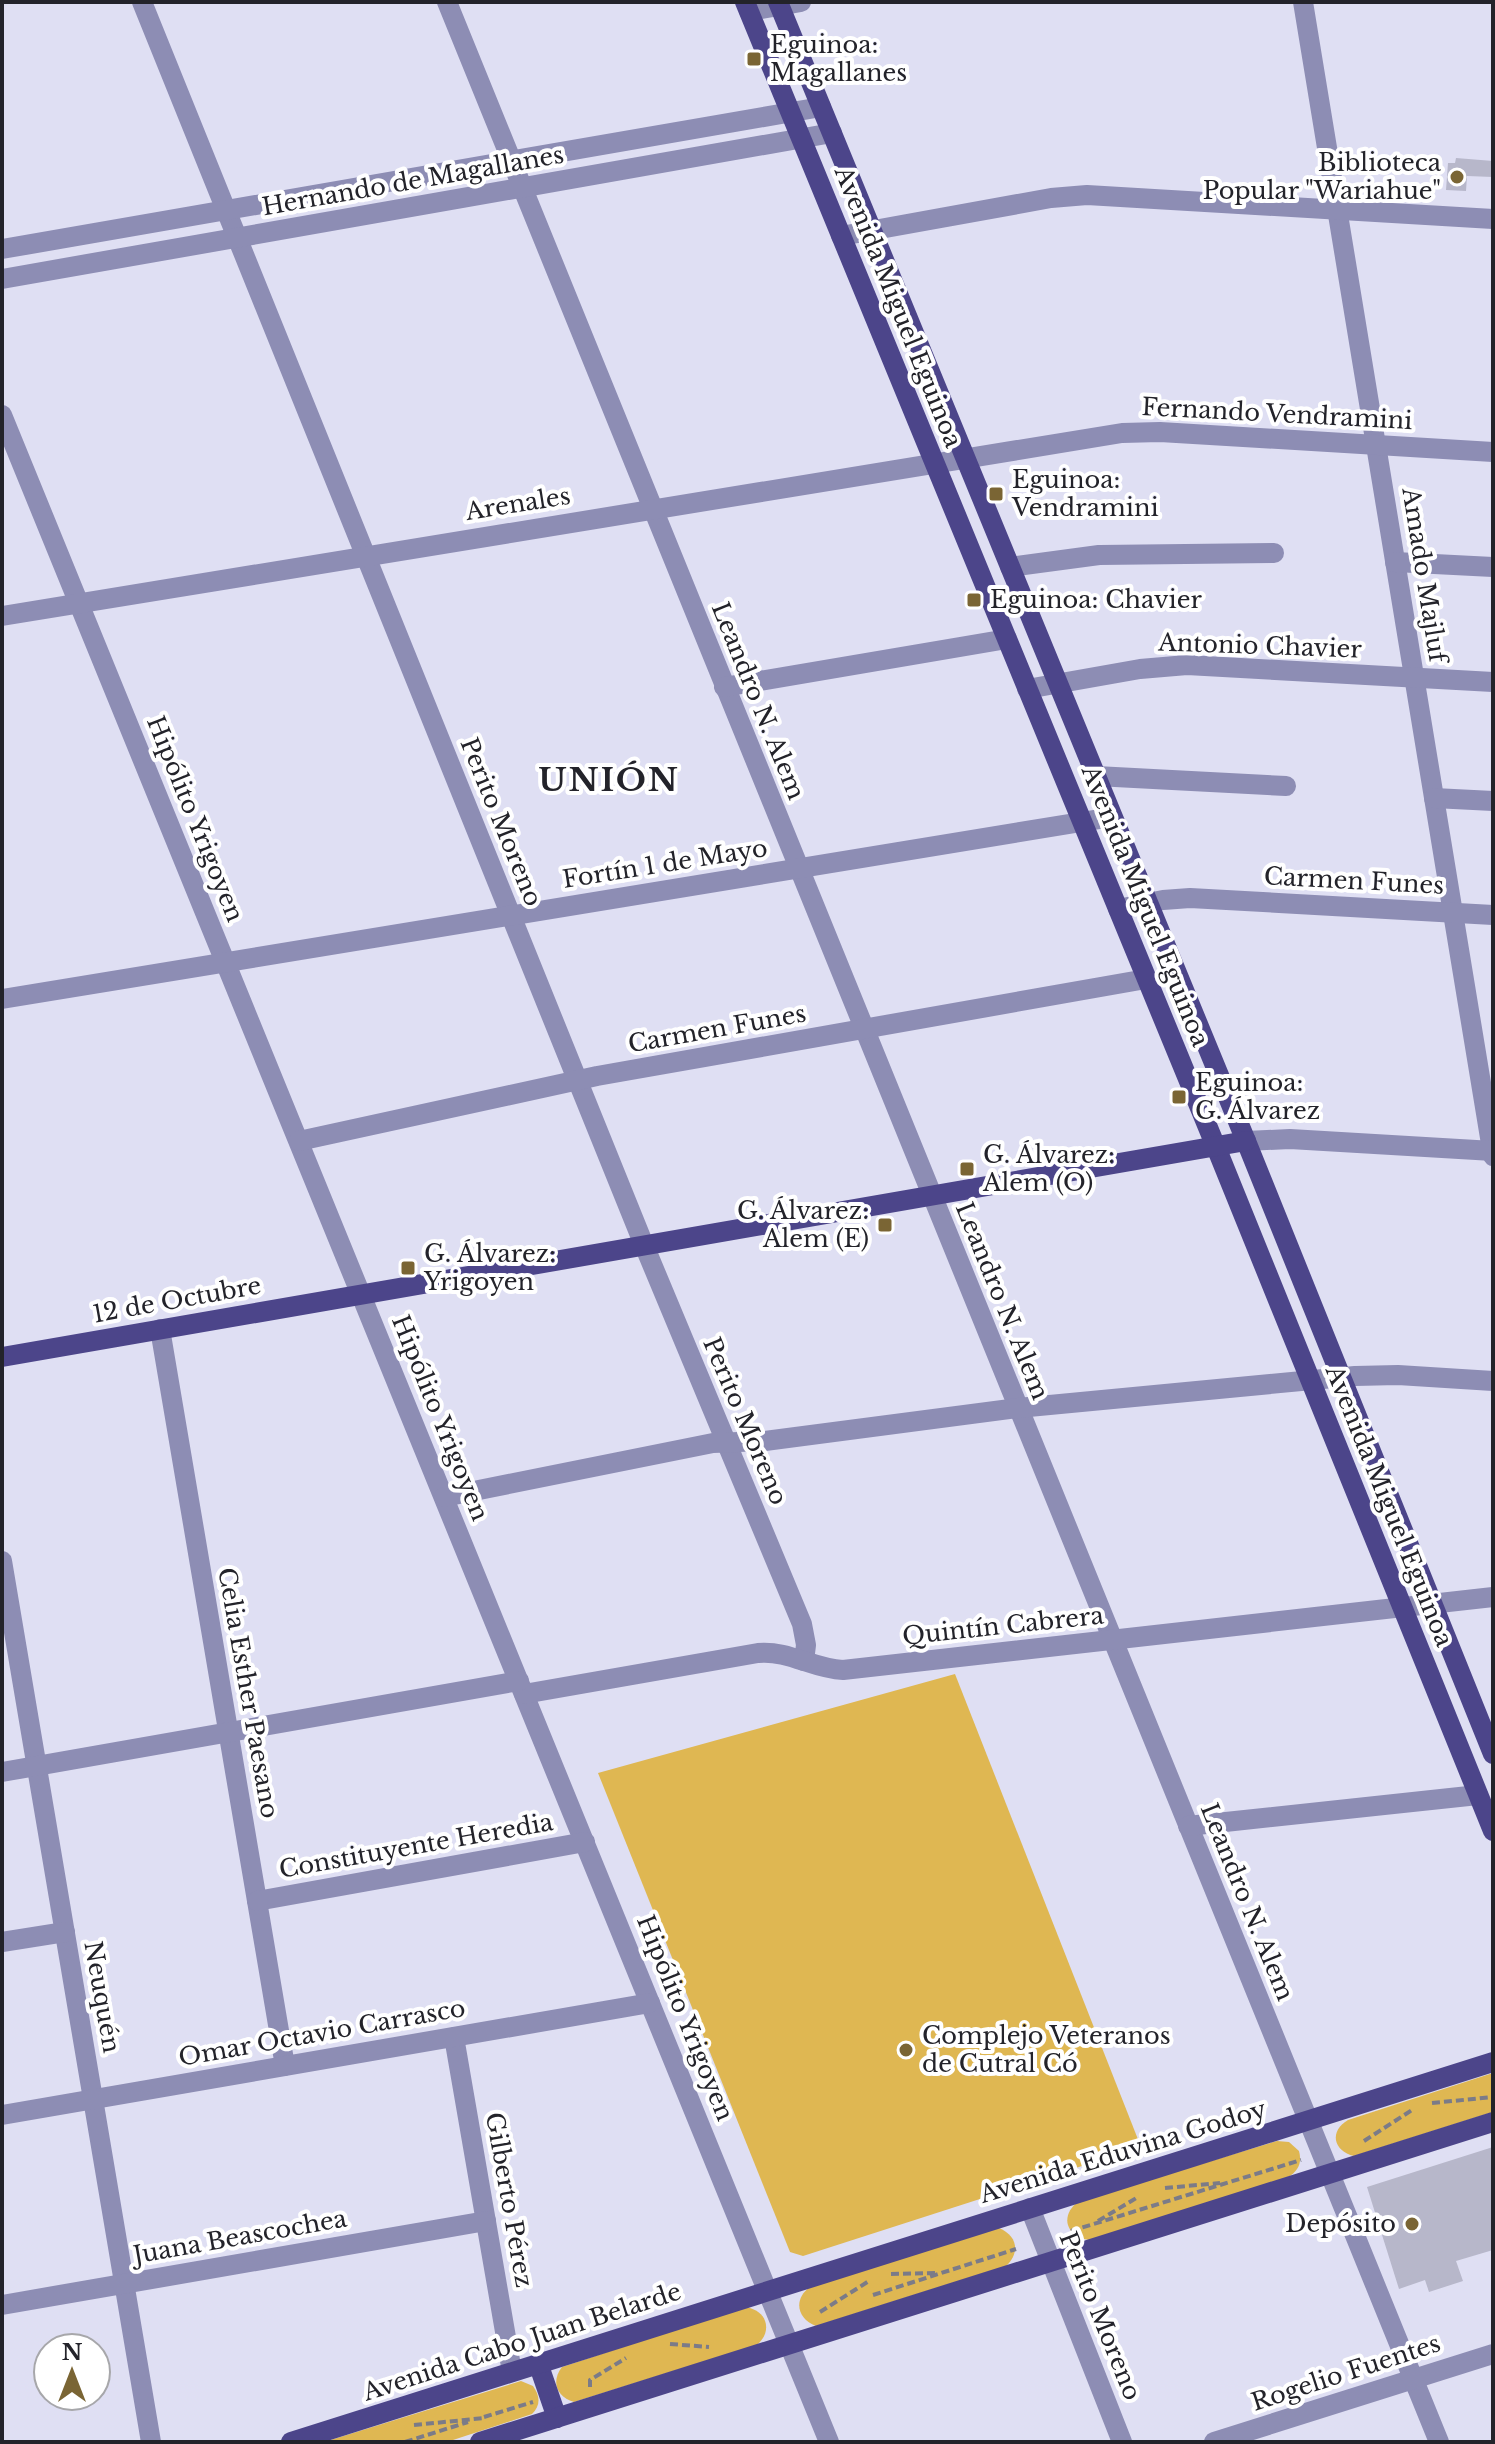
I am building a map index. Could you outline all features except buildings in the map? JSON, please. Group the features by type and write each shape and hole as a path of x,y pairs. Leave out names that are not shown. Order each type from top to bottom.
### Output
{"main road":[{"name":"Avenida Miguel Eguinoa","path":"779,4 1246,1141 1493,1754"},
{"name":"Avenida Miguel Eguinoa","path":"747,7 1216,1147 1493,1831"},
{"name":"12 de Octubre","path":"2,1357 1246,1141"},
{"name":"Avenida Eduvina Godoy","path":"768,2291 1493,2062"},
{"path":"480,2442 1493,2122"},
{"name":"Avenida Cabo Juan Belarde","path":"291,2442 768,2291"},
{"path":"538,2363 557,2418"}],"street":[{"name":"Perito Moreno","path":"142,2 577,1081 802,1624 806,1645 804,1661"},
{"name":"Leandro N. Alem","path":"447,2 1439,2442"},
{"path":"747,7 801,2"},
{"name":"Amado Majluf","path":"1303,2 1453,913 1483,1038 1493,1153"},
{"name":"Hernando de Magallanes","path":"2,249 821,107"},
{"name":"Hernando de Magallanes","path":"2,279 832,133"},
{"path":"841,236 1051,198 1087,195 1493,219"},
{"name":"Hipólito Yrigoyen","path":"2,415 829,2442"},
{"name":"Fernando Vendramini","path":"965,457 1135,432 1493,452"},
{"name":"Arenales","path":"2,616 965,457"},
{"path":"1010,567 1099,555 1274,553"},
{"path":"1395,562 1493,567"},
{"path":"724,687 1007,639"},
{"name":"Antonio Chavier","path":"1027,689 1156,667 1187,665 1493,682"},
{"path":"1096,776 1286,786"},
{"path":"1434,798 1493,801"},
{"name":"Fortín 1 de Mayo","path":"2,999 1112,817"},
{"name":"Carmen Funes","path":"1118,909 1190,898 1493,915"},
{"name":"Carmen Funes","path":"299,1141 577,1081 1146,979"},
{"path":"1246,1141 1290,1139 1493,1153"},
{"name":"Celia Esther Paesano","path":"160,1329 285,2066"},
{"path":"444,1497 695,1445 765,1441 1018,1408 1341,1377 1398,1375 1493,1381"},
{"name":"Neuquén","path":"2,1561 151,2442"},
{"name":"Quintín Cabrera","path":"2,1772 229,1732 758,1653 773,1652 833,1670 843,1670 1493,1597"},
{"path":"1188,1826 1478,1795"},
{"name":"Constituyente Heredia","path":"257,1901 585,1842"},
{"path":"2,1942 65,1932"},
{"name":"Omar Octavio Carrasco","path":"2,2115 650,2003"},
{"name":"Gilberto Pérez","path":"454,2037 512,2372"},
{"name":"Perito Moreno","path":"1030,2208 1122,2442"},
{"name":"Juana Beascochea","path":"2,2305 486,2221"},
{"name":"Rogelio Fuentes","path":"1214,2442 1493,2354"}],"path":[{"path":"1364,2141 1421,2104 1493,2097"},
{"path":"1071,2231 1301,2160"},
{"path":"1151,2189 1227,2183"},
{"path":"1093,2225 1139,2196"},
{"path":"861,2299 1016,2249"},
{"path":"820,2312 880,2274 942,2273"},
{"path":"811,2315 847,2303"},
{"path":"667,2344 714,2348"},
{"path":"590,2387 590,2380 627,2357"},
{"path":"405,2442 478,2419 493,2414 539,2400 512,2416 478,2419 415,2425"}],"shaded area":[{"name":"Complejo Veteranos de Cutral Có","path":"955,1674 1141,2147 803,2256 790,2252 598,1773"},
{"path":"1493,2073 1493,2112 1354,2156 1338,2145 1338,2130 1348,2120"},
{"path":"1277,2141 1289,2142 1299,2151 1299,2166 1288,2177 1092,2240 1076,2236 1068,2226 1069,2213 1079,2201"},
{"path":"999,2228 1010,2235 1015,2245 1013,2256 1006,2266 816,2326 801,2314 801,2297 810,2287"},
{"path":"744,2307 758,2312 765,2321 765,2333 757,2345 574,2402 557,2388 562,2367"},
{"path":"521,2381 533,2386 537,2393 538,2404 532,2414 447,2442 324,2442"}],"place":[{"name":"Eguinoa: Magallanes","path":"754,59"},
{"name":"Biblioteca Popular \"Wariahue\"","path":"1457,177"},
{"name":"Eguinoa: Vendramini","path":"996,494"},
{"name":"Eguinoa: Chavier","path":"974,600"},
{"name":"Eguinoa: G. Álvarez","path":"1179,1097"},
{"name":"G. Álvarez: Alem (O)","path":"967,1169"},
{"name":"G. Álvarez: Alem (E)","path":"885,1225"},
{"name":"G. Álvarez: Yrigoyen","path":"408,1268"},
{"name":"Complejo Veteranos de Cutral Có","path":"906,2050"},
{"name":"Depósito","path":"1412,2224"}],"district":[{"name":"UNIÓN","path":"609,780"}]}
